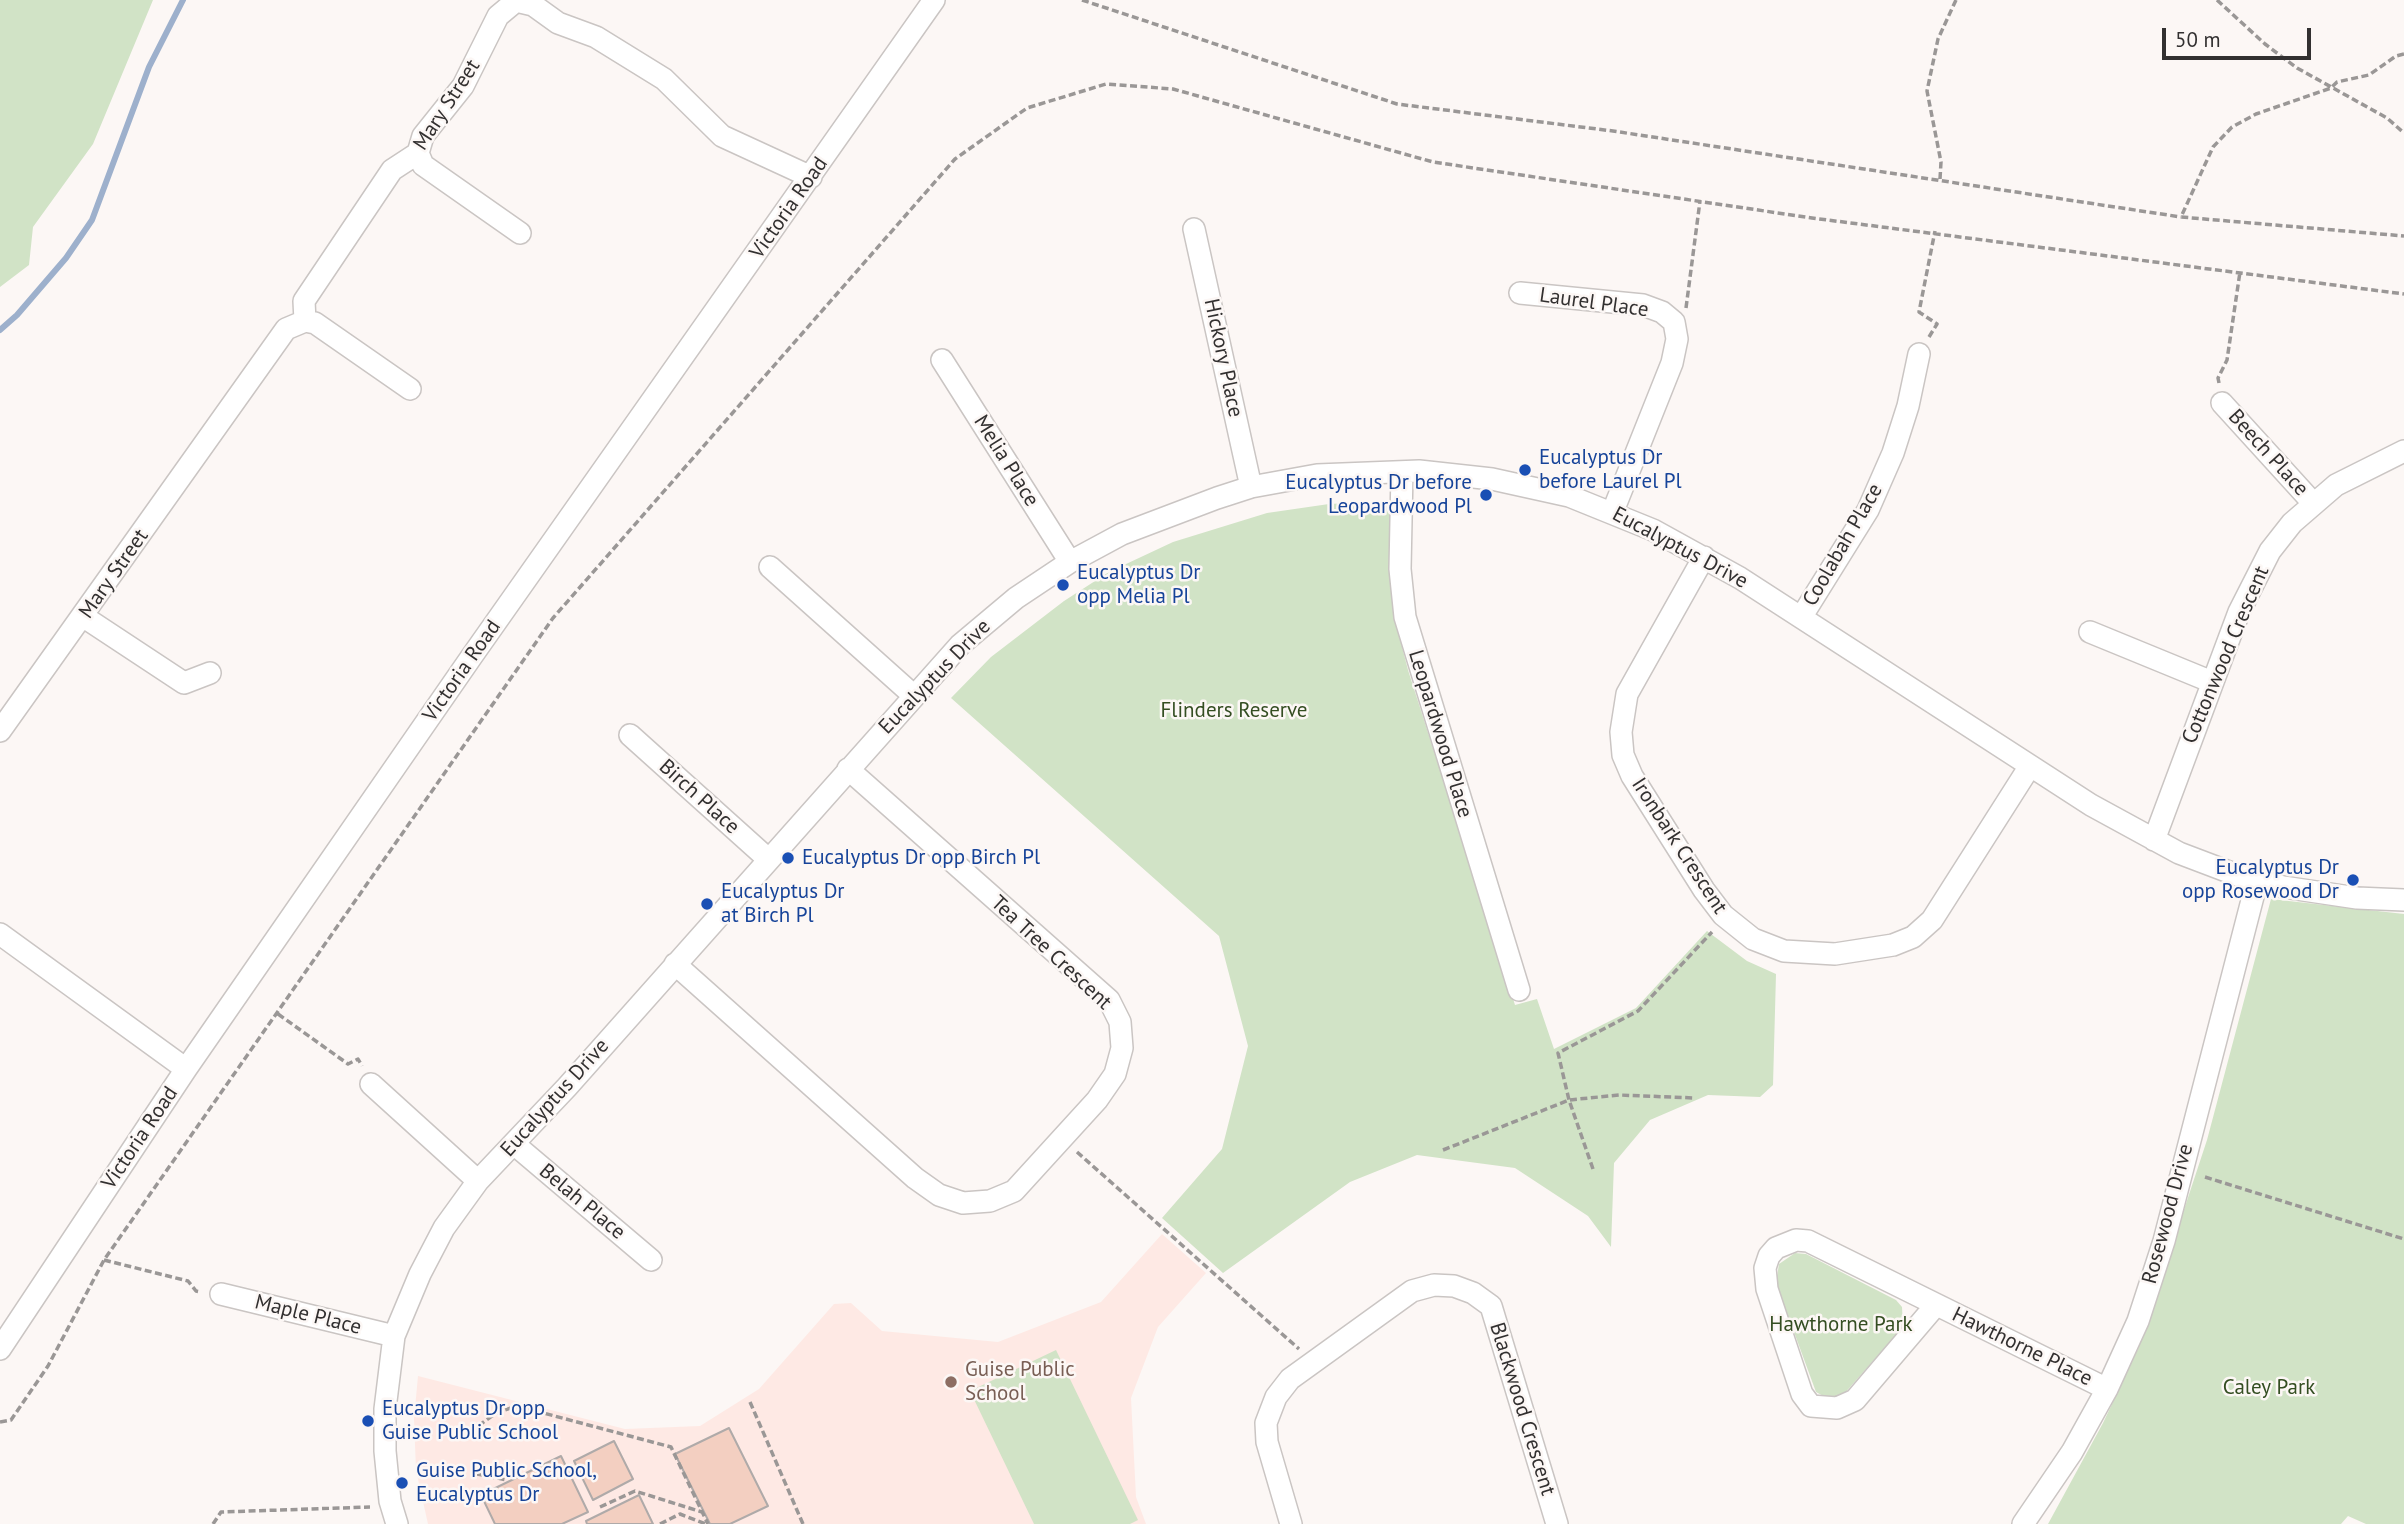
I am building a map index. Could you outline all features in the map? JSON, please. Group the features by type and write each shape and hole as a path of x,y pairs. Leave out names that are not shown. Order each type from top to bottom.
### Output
{"street":[{"name":"Victoria Road","path":"0,1349 186,1069 472,656 934,0"},
{"name":"Mary Street","path":"0,731 84,617 286,329 310,322 304,301 311,290 392,170 418,153 423,136 463,86 499,16 516,1 533,5 558,23 596,37 664,79 722,136 811,177"},
{"path":"418,153 423,165 520,233"},
{"name":"Hickory Place","path":"1195,229 1251,488"},
{"name":"Laurel Place","path":"1520,293 1643,305 1661,312 1674,322 1677,339 1672,363 1613,511"},
{"path":"310,322 410,389"},
{"name":"Coolabah Place","path":"1802,616 1868,510 1893,453 1908,405 1919,354"},
{"name":"Melia Place","path":"942,360 1070,562"},
{"name":"Beech Place","path":"2222,403 2313,503"},
{"name":"Cottonwood Crescent","path":"2154,841 2212,682 2254,579 2277,542 2313,503 2364,469 2404,451"},
{"name":"Eucalyptus Drive","path":"397,1524 390,1501 385,1423 388,1364 394,1336 420,1274 444,1228 478,1181 960,645 1016,598 1070,562 1122,534 1162,517 1251,488 1317,475 1402,472 1492,480 1569,496 1613,511 1704,558 1802,616 2030,766 2154,841 2209,866 2257,881 2330,895 2404,900"},
{"name":"Leopardwood Place","path":"1402,472 1400,557 1405,617 1519,990"},
{"name":"Ironbark Crescent","path":"1704,558 1636,673 1622,712 1623,755 1632,776 1723,915 1753,939 1784,951 1835,954 1893,945 1913,937 1932,920 2030,766"},
{"path":"770,567 913,695"},
{"path":"84,617 184,683 210,673"},
{"path":"2090,632 2212,682"},
{"name":"Birch Place","path":"630,735 768,859"},
{"name":"Tea Tree Crescent","path":"675,964 915,1178 939,1195 963,1203 990,1201 1014,1191 1062,1138 1115,1074 1122,1048 1120,1022 1109,1000 848,769"},
{"name":"Rosewood Drive","path":"2023,1524 2072,1452 2107,1389 2138,1321 2164,1241 2257,881"},
{"path":"0,934 186,1069"},
{"path":"371,1084 478,1181"},
{"name":"Belah Place","path":"514,1144 651,1260"},
{"name":"Hawthorne Place","path":"1936,1305 1855,1400 1838,1408 1811,1406 1802,1394 1771,1302 1764,1279 1765,1268 1776,1248 1796,1240 1808,1241 2107,1389"},
{"name":"Blackwood Crescent","path":"1291,1524 1267,1442 1266,1423 1276,1397 1290,1379 1412,1292 1434,1285 1454,1286 1473,1293 1491,1306 1558,1524"},
{"name":"Maple Place","path":"221,1294 394,1336"}],"path":[{"path":"1082,0 1397,104 1613,131 2181,217 2404,236"},
{"path":"1940,179 1941,162 1927,91 1938,39 1956,0"},
{"path":"2217,0 2297,68 2387,118 2404,133"},
{"path":"2181,217 2213,147 2232,127 2256,114 2369,75 2396,56 2404,54"},
{"path":"0,1422 11,1420 48,1366 104,1260 553,618 955,159 1027,108 1105,84 1174,89 1433,162 1812,218 1935,231 2404,294"},
{"path":"1674,322 1686,310 1700,201"},
{"path":"1919,354 1937,324 1919,312 1935,231"},
{"path":"2222,403 2218,378 2227,360 2240,271"},
{"path":"1593,1169 1569,1100 1558,1054 1637,1011 1714,930 1723,915"},
{"path":"278,1014 348,1064 358,1059 371,1084"},
{"path":"1443,1150 1569,1100 1619,1095 1695,1098"},
{"path":"1062,1138 1313,1363"},
{"path":"2204,1177 2404,1239"},
{"path":"104,1260 188,1281 196,1291 221,1294"},
{"path":"750,1402 803,1524"},
{"path":"470,1432 496,1413 517,1406 671,1447 707,1524"},
{"path":"477,1474 507,1480"},
{"path":"600,1507 635,1491 702,1512"},
{"path":"213,1524 221,1512 370,1507"},
{"path":"660,1524 680,1514 707,1524"}],"shaded area":[{"name":"Guise Public School","path":"1162,1234 1206,1273 1158,1327 1131,1398 1136,1497 1146,1524 428,1524 416,1470 414,1419 418,1376 625,1429 700,1426 759,1389 834,1304 851,1303 882,1331 998,1342 1101,1302"}],"green space":[{"path":"0,0 153,0 93,144 33,227 29,265 0,287"},
{"name":"Flinders Reserve","path":"1392,501 1390,560 1394,615 1408,670 1515,1005 1537,999 1554,1049 1636,1008 1707,931 1747,961 1776,974 1773,1085 1760,1097 1708,1095 1650,1120 1614,1163 1611,1247 1588,1216 1515,1168 1417,1155 1350,1182 1223,1273 1162,1218 1222,1149 1248,1046 1219,936 951,698 991,657 1064,601 1109,572 1173,542 1267,513 1329,504"},
{"name":"Caley Park","path":"2271,899 2404,914 2404,1524 2366,1524 2348,1516 2341,1524 2048,1524 2103,1423 2138,1349 2207,1140"},
{"name":"Hawthorne Park","path":"1795,1253 1806,1254 1896,1300 1902,1307 1903,1327 1844,1394 1837,1398 1827,1398 1816,1392 1776,1283 1779,1264"},
{"path":"1056,1350 1138,1520 1130,1524 1034,1524 970,1391"}],"building":[{"path":"729,1428 768,1506 730,1524 710,1524 675,1454"},
{"path":"614,1441 633,1479 593,1500 574,1461"},
{"path":"561,1456 588,1512 562,1524 495,1524 481,1495"},
{"path":"639,1495 653,1524 587,1524 586,1521"}],"waterway":[{"path":"0,330 17,315 66,258 92,220 149,67 183,0"}],"place":[{"name":"Eucalyptus Dr before Laurel Pl","path":"1525,470"},
{"name":"Eucalyptus Dr before Leopardwood Pl","path":"1486,495"},
{"name":"Eucalyptus Dr opp Melia Pl","path":"1063,585"},
{"name":"Eucalyptus Dr opp Birch Pl","path":"788,858"},
{"name":"Eucalyptus Dr opp Rosewood Dr","path":"2353,880"},
{"name":"Eucalyptus Dr at Birch Pl","path":"707,904"},
{"name":"Guise Public School","path":"951,1382"},
{"name":"Eucalyptus Dr opp Guise Public School","path":"368,1421"},
{"name":"Guise Public School, Eucalyptus Dr","path":"402,1483"}]}
